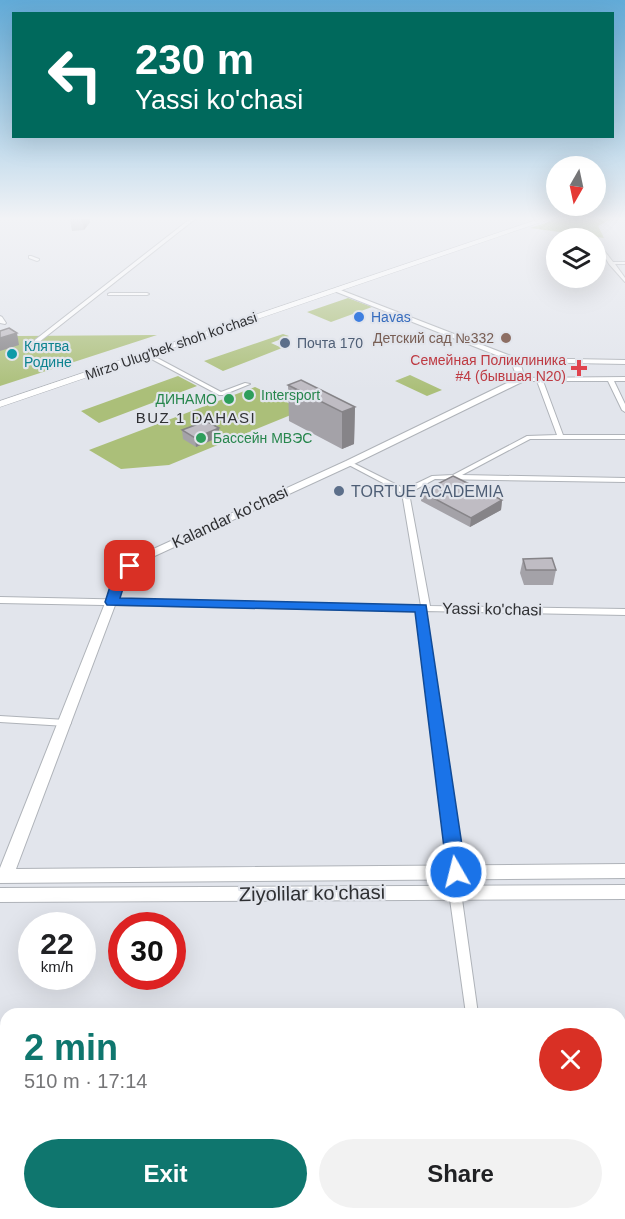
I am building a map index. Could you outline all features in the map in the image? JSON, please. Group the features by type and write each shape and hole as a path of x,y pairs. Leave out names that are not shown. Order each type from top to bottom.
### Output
{"main road":[{"name":"Mirzo Ulug'bek shoh ko'chasi","path":"0,404 367,276"},
{"name":"Mirzo Ulug'bek shoh ko'chasi","path":"0,395 378,276"}],"street":[{"path":"37,341 120,276"},
{"path":"336,290 515,360 625,362"},
{"path":"110,294 147,294"},
{"path":"146,354 221,394 246,384"},
{"path":"515,360 521,379"},
{"name":"Kalandar ko'chasi","path":"0,894 2,876 66,723 121,575 142,558 349,463 521,379 625,379"},
{"path":"610,379 625,410"},
{"path":"540,380 561,437"},
{"path":"455,476 524,438 625,437"},
{"path":"349,463 405,492"},
{"path":"405,492 434,477 625,480"},
{"path":"405,492 424,608 456,872"},
{"name":"Yassi ko'chasi","path":"0,600 625,612"},
{"path":"0,719 66,723"},
{"name":"Ziyolilar ko'chasi","path":"2,876 625,871"},
{"path":"355,873 356,892"},
{"path":"455,892 471,1008"},
{"name":"Ziyolilar ko'chasi","path":"0,894 625,892"}],"green space":[{"path":"348,298 372,307 331,322 307,312"},
{"path":"283,334 289,336 271,343 282,348 223,371 204,361"},
{"path":"0,335 19,336 157,335 0,386"},
{"path":"410,375 442,390 427,396 395,381"},
{"path":"178,376 197,386 99,423 81,411"},
{"path":"255,387 303,410 169,465 121,469 89,450"}],"building":[{"path":"9,328 17,333 0,338 0,331"},
{"path":"301,380 355,407 342,412 288,385"},
{"path":"206,421 219,428 195,438 182,430"},
{"path":"453,476 502,500 471,518 422,492"},
{"path":"552,558 556,570 526,570 523,559"}],"place":[{"name":"Havas","path":"359,317"},
{"name":"Детский сад №332","path":"506,338"},
{"name":"Почта 170","path":"285,343"},
{"name":"Клятва Родине","path":"12,354"},
{"name":"Семейная Поликлиника #4 (бывшая N20)","path":"579,368"},
{"name":"Intersport","path":"249,395"},
{"name":"ДИНАМО","path":"229,399"},
{"name":"Бассейн МВЭС","path":"201,438"},
{"name":"TORTUE ACADEMIA","path":"339,491"}],"district":[{"name":"BUZ 1 DAHASI","path":"196,417"}],"route":[{"path":"130,566 121,575 112,602 421,608 456,872"}]}
